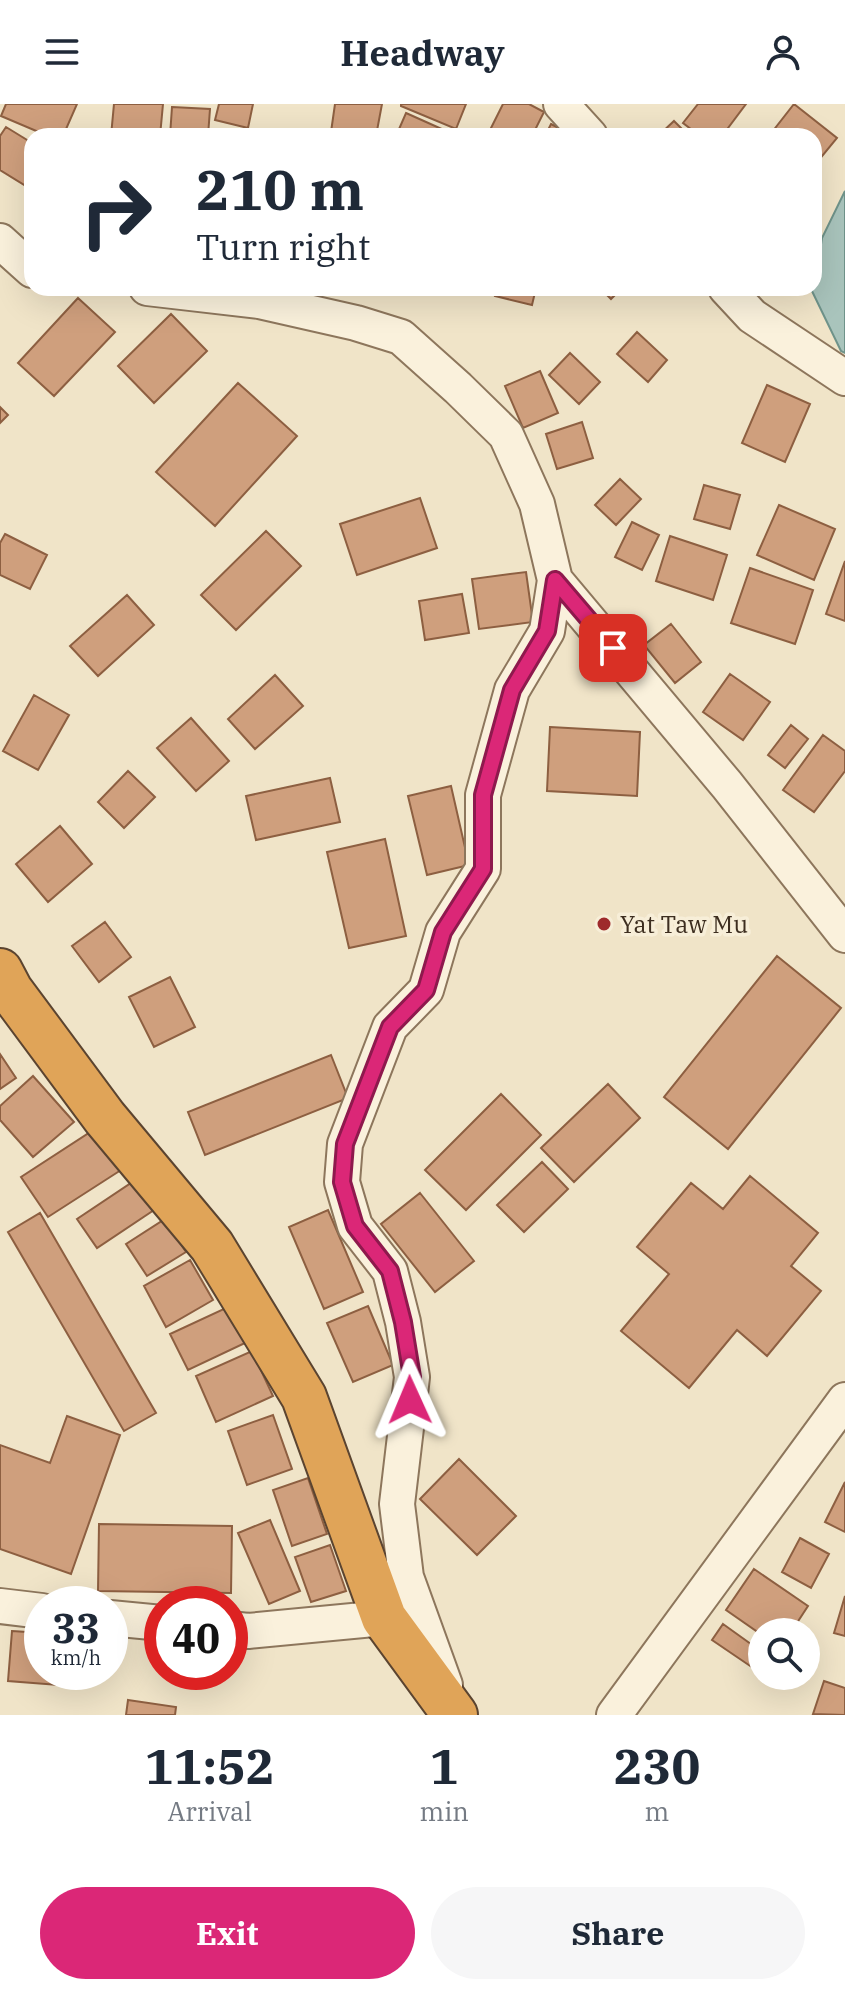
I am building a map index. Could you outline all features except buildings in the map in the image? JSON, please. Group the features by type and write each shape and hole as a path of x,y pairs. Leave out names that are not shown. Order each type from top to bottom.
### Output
{"highway":[{"path":"0,971 10,990 105,1118 212,1246 304,1397 384,1618 455,1715"}],"street":[{"path":"561,104 583,128"},
{"path":"0,241 24,263"},
{"path":"216,296 259,301 356,323 401,337 506,435 537,504 555,580 547,631 512,690 483,795 483,869 443,932 426,990 390,1027 345,1144 342,1182 355,1226 390,1271 403,1322 412,1377 397,1504 406,1577 455,1715"},
{"path":"733,296 752,316 845,378"},
{"path":"555,580 727,785 845,935"},
{"path":"614,1715 833,1439 845,1400"},
{"path":"0,1606 24,1609"},
{"path":"248,1631 384,1618"}],"water":[{"path":"845,191 845,353 841,351 814,296 822,296 822,238"}],"place":[{"name":"Yat Taw Mu","path":"604,924"}],"route":[{"path":"410,1400 412,1377 403,1322 390,1271 355,1226 342,1182 345,1144 390,1027 426,990 443,932 483,869 483,795 512,690 547,631 555,580 613,648"}]}
